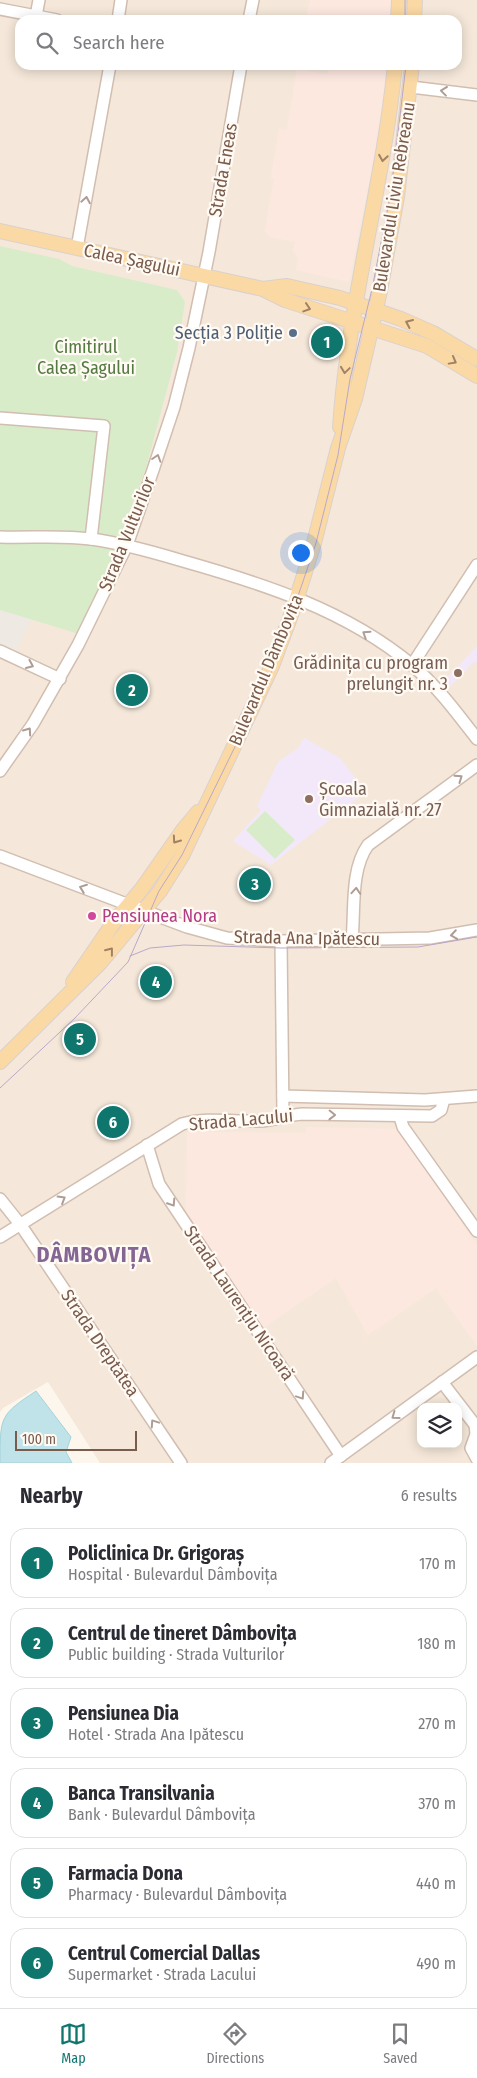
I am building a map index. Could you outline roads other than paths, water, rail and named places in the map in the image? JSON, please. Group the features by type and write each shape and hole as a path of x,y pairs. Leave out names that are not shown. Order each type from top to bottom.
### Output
{"main road":[{"path":"398,0 398,15"},
{"path":"414,15 416,0"},
{"name":"Bulevardul Liviu Rebreanu","path":"352,322 380,176 394,70"},
{"name":"Bulevardul Liviu Rebreanu","path":"371,328 397,197 412,70"},
{"name":"Calea Șagului","path":"0,231 263,288 288,286 355,303 433,333 477,359"},
{"name":"Calea Șagului","path":"263,288 285,300 427,346 477,376"},
{"name":"Bulevardul Dâmbovița","path":"338,448 342,396 352,322"},
{"name":"Bulevardul Dâmbovița","path":"0,1062 101,962 160,891 182,856 272,666 298,597 338,448 355,399 371,328"},
{"name":"Bulevardul Dâmbovița","path":"52,1011 114,922 129,905 183,830 207,802"}],"street":[{"path":"36,15 39,0"},
{"path":"119,15 122,0"},
{"path":"250,15 253,0"},
{"path":"0,9 31,15"},
{"path":"77,248 109,70"},
{"name":"Strada Eneas","path":"204,276 240,70"},
{"path":"411,87 477,95"},
{"name":"Strada Vulturilor","path":"0,771 33,724 60,679 127,545 174,407 204,276"},
{"path":"0,418 104,426 91,539"},
{"path":"0,537 91,539 127,545 229,574 298,597 360,630 412,665 440,692 477,739"},
{"path":"412,665 477,565"},
{"path":"0,652 60,679"},
{"path":"352,940 358,872 362,854 368,845 477,765"},
{"name":"Strada Ana Ipătescu","path":"0,856 213,936 281,941 352,940 430,938 477,930"},
{"path":"281,941 284,1116"},
{"name":"Strada Lacului","path":"283,1096 425,1100 477,1096"},
{"name":"Strada Lacului","path":"0,1237 170,1129 188,1122 262,1121 284,1116 400,1117 438,1114 444,1100"},
{"path":"400,1117 403,1127 477,1231"},
{"name":"Strada Laurențiu Nicoară","path":"146,1145 153,1172 164,1191 341,1456"},
{"name":"Strada Dreptatea","path":"0,1199 20,1224 181,1463"},
{"path":"331,1463 477,1357"},
{"path":"442,1382 475,1425 476,1434 471,1448 477,1459"}],"water":[{"path":"36,1391 71,1437 66,1452 72,1463 0,1463 4,1418 15,1406"}],"tram line":[{"path":"405,0 405,15"},
{"path":"0,1088 74,1019 128,962 159,891 182,855 274,667 316,543 338,455 350,379 372,289 391,192 405,70"},
{"path":"130,956 150,948 184,945 281,948 418,947 477,937"}],"place":[{"name":"Secția 3 Poliție","path":"293,333"},
{"name":"Policlinica Dr. Grigoraș","path":"327,342"},
{"name":"Grădinița cu program prelungit nr. 3","path":"458,673"},
{"name":"Centrul de tineret Dâmbovița","path":"132,690"},
{"name":"Școala Gimnazială nr. 27","path":"309,799"},
{"name":"Pensiunea Dia","path":"255,884"},
{"name":"Pensiunea Nora","path":"92,916"},
{"name":"Banca Transilvania","path":"156,982"},
{"name":"Farmacia Dona","path":"80,1039"},
{"name":"Centrul Comercial Dallas","path":"113,1122"}],"district":[{"name":"DÂMBOVIȚA","path":"94,1254"}],"park label":[{"name":"Cimitirul Calea Șagului","path":"86,357"}]}
